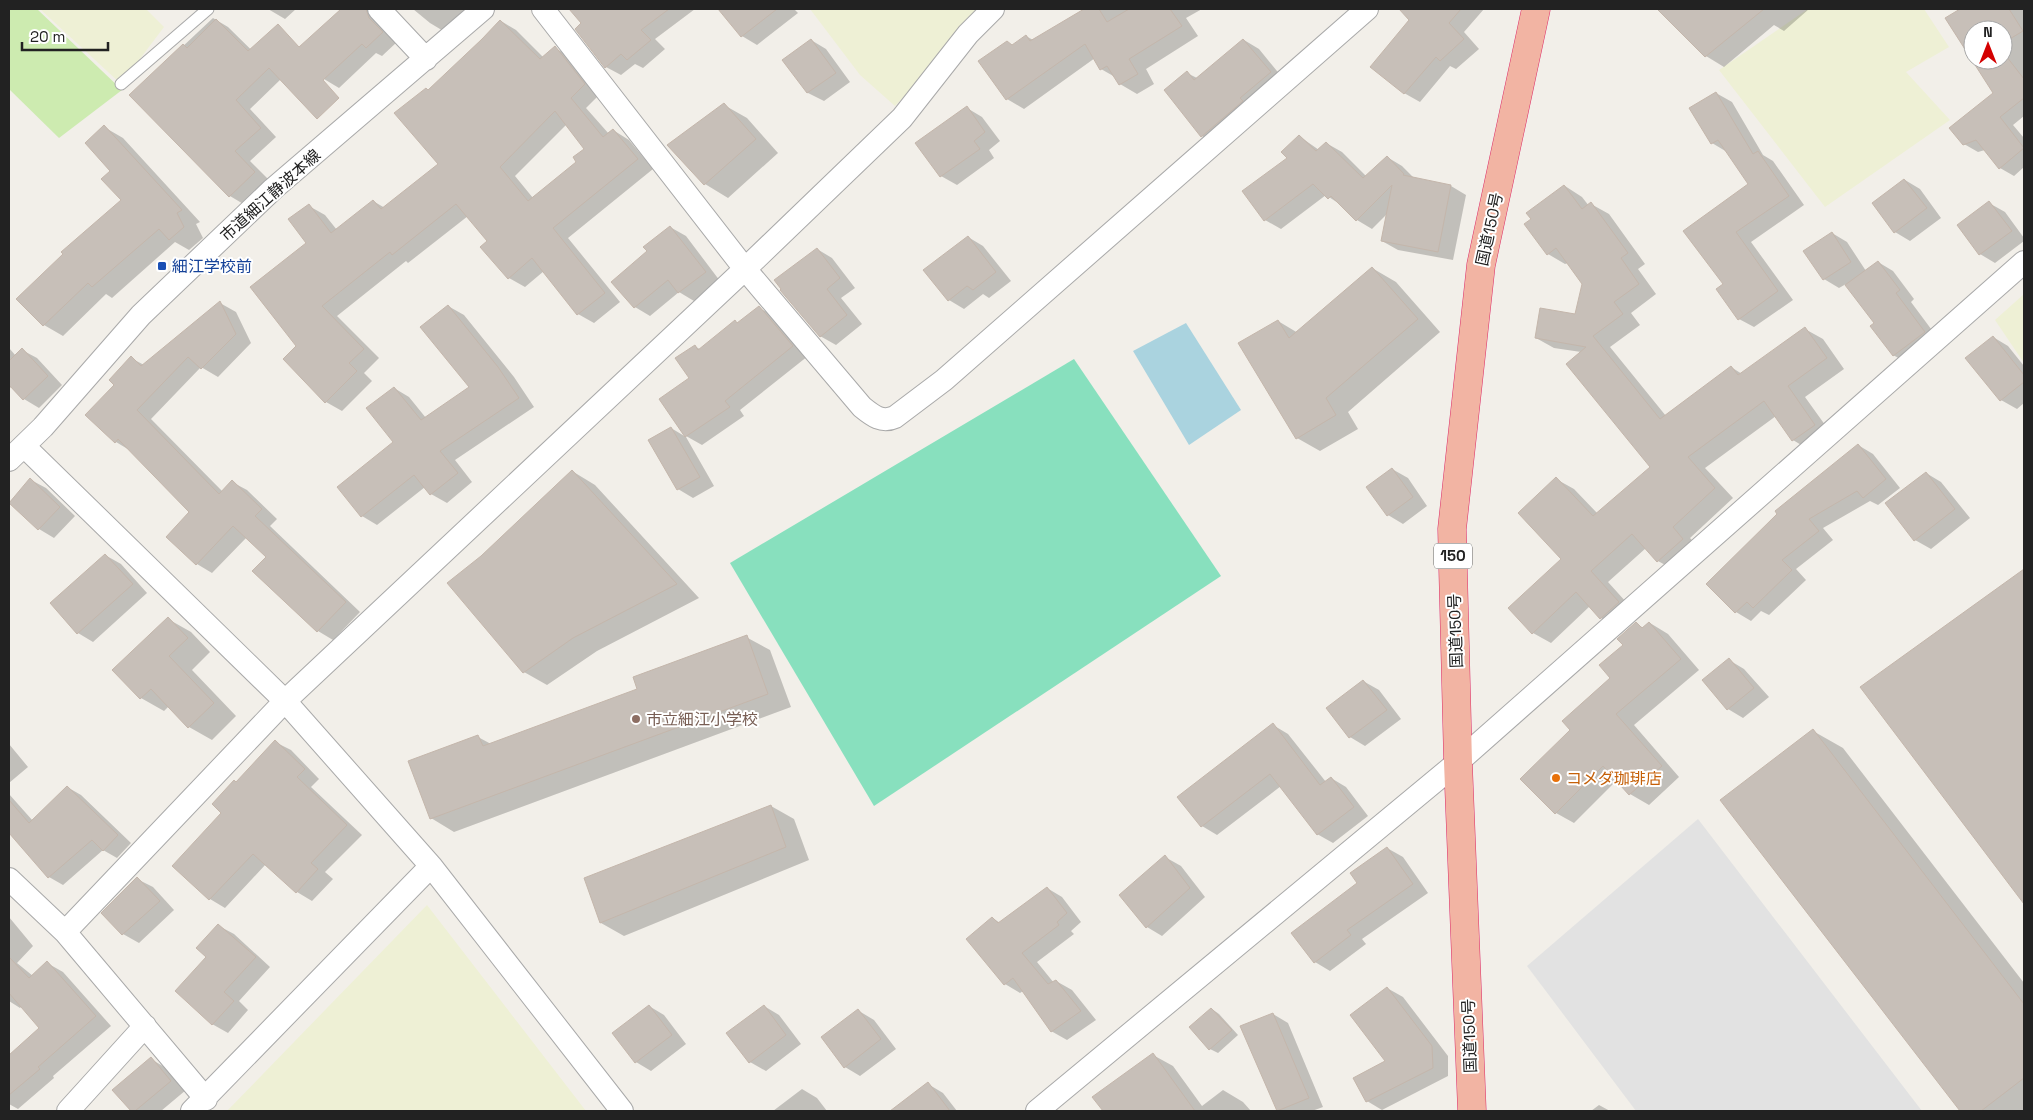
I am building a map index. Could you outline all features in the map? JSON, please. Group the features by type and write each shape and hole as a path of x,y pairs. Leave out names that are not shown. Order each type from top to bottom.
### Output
{"highway":[{"name":"国道150号","path":"1472,1111 1458,762 1452,529 1481,265 1536,9"}],"street":[{"path":"379,9 426,59"},
{"name":"市道細江静波本線","path":"16,453 42,427 148,308 273,189 483,9"},
{"path":"543,9 745,269 862,407 882,420 888,420 944,380 1367,9"},
{"path":"66,932 285,701 745,269 902,118 968,34 994,9"},
{"path":"1037,1111 1458,762 2024,262"},
{"path":"16,453 285,701 431,866 622,1111"},
{"path":"9,879 66,932 145,1026 199,1105 431,866"},
{"path":"68,1111 145,1026"}],"lane":[{"path":"121,84 208,9"}],"green space":[{"path":"9,9 37,9 122,90 59,138 9,89"},
{"path":"40,9 146,9 164,27 121,84"},
{"path":"810,9 988,9 895,106 860,75"},
{"path":"1808,9 1924,9 1949,47 1906,72 1950,120 1825,207 1719,70"},
{"path":"2024,294 2024,363 1995,320"},
{"path":"1074,359 1221,576 874,806 730,563"},
{"path":"427,905 586,1111 227,1111"}],"shaded area":[{"path":"1698,819 1922,1111 1636,1111 1527,966"}],"water":[{"path":"1186,323 1241,410 1189,445 1133,351"}],"building":[{"path":"341,9 366,9 369,18 383,32 366,48 362,44 323,80 339,98 317,119 269,68 236,100 261,128 235,151 255,172 229,197 129,95 183,44 187,48 216,19 248,51 278,24 299,47"},
{"path":"569,9 669,9 641,30 651,40 627,60 621,54 605,68 575,29 581,23"},
{"path":"718,9 777,9 741,37"},
{"path":"1084,9 1099,9 1107,22 1129,9 1170,9 1182,26 1129,59 1138,74 1119,85 1107,66 1100,70 1085,44 1006,100 978,61 1007,41 1012,45 1026,35 1030,41"},
{"path":"1399,9 1461,9 1449,23 1464,39 1440,61 1436,57 1404,94 1370,67 1409,20"},
{"path":"1657,9 1764,9 1705,57"},
{"path":"1960,9 2009,9 2023,31 2013,37 2013,20 1963,20 1963,46 1945,18"},
{"path":"500,20 540,59 555,46 585,84 571,98 603,137 613,129 638,159 553,228 605,293 577,315 532,258 508,279 480,247 487,241 456,204 392,255 390,252 322,306 364,349 349,363 357,371 325,403 283,359 296,346 250,287 306,243 288,219 309,204 331,233 373,200 381,209 438,164 394,113 426,88 428,90","holes":["555,111 584,149 573,157 576,162 528,201 500,167"]},
{"path":"811,39 836,73 807,93 782,60"},
{"path":"1243,39 1271,72 1240,98 1243,101 1201,137 1164,90 1187,71 1194,80"},
{"path":"2013,65 2024,79 2024,98 2000,117 2024,148 1999,169 1976,140 1963,145 1949,128 1993,93 1978,70 2013,70"},
{"path":"1716,92 1753,154 1758,151 1789,196 1736,232 1778,291 1738,320 1716,289 1723,284 1683,231 1748,184 1718,140 1711,144 1689,108"},
{"path":"724,103 756,139 704,185 667,145"},
{"path":"967,106 985,132 974,141 980,149 940,177 915,143"},
{"path":"104,125 182,210 177,213 184,227 169,240 159,229 92,287 88,283 43,326 16,299 63,254 61,252 121,200 101,179 110,171 85,143"},
{"path":"1299,135 1316,151 1326,142 1363,178 1387,156 1403,175 1451,185 1438,252 1381,241 1392,185 1356,221 1331,196 1328,199 1313,184 1264,221 1242,191 1287,158 1281,152"},
{"path":"1904,179 1927,208 1894,233 1872,203"},
{"path":"1564,185 1582,209 1591,202 1628,253 1621,258 1639,284 1614,302 1623,314 1593,336 1660,419 1731,366 1738,375 1805,327 1827,358 1788,386 1815,425 1792,441 1764,401 1688,457 1715,488 1673,527 1683,539 1657,562 1632,534 1591,571 1619,602 1600,619 1576,592 1532,634 1508,608 1561,559 1518,513 1556,477 1593,516 1650,467 1566,364 1586,347 1535,338 1540,308 1575,314 1582,284 1556,248 1547,255 1524,224 1531,219 1526,213"},
{"path":"1989,201 2012,231 1979,255 1957,225"},
{"path":"670,226 706,272 678,293 668,280 634,308 611,282 647,251 643,247"},
{"path":"1832,232 1851,262 1823,280 1803,251"},
{"path":"968,236 996,272 973,290 967,286 948,301 923,270"},
{"path":"817,248 840,278 827,289 847,315 820,337 780,290 774,280"},
{"path":"1878,261 1900,290 1896,293 1925,332 1893,356 1870,326 1874,323 1845,285"},
{"path":"1372,267 1418,319 1326,398 1336,415 1296,439 1238,343 1278,320 1289,338"},
{"path":"220,301 236,334 201,369 188,357 137,410 219,494 232,480 262,509 255,516 346,602 317,632 252,571 266,557 233,526 196,565 166,537 189,512 118,439 115,443 85,415 114,385 109,380 131,356 141,366"},
{"path":"448,305 498,367 519,398 440,451 458,473 430,495 414,475 361,517 337,487 393,442 366,408 394,387 421,420 469,387 420,327"},
{"path":"759,306 793,346 725,401 730,407 685,437 659,399 689,378 675,358 695,345 698,350 735,320 737,323"},
{"path":"1993,336 2024,375 2024,382 2000,401 1965,358"},
{"path":"22,348 48,376 23,400 9,385 9,361"},
{"path":"671,427 700,477 677,490 648,440"},
{"path":"1858,444 1886,479 1863,498 1857,491 1809,519 1819,531 1782,560 1792,570 1753,608 1747,602 1735,613 1706,584 1777,514 1775,511"},
{"path":"1392,468 1413,497 1387,516 1366,487"},
{"path":"572,470 677,584 573,638 523,673 447,583 481,556"},
{"path":"1926,472 1955,509 1914,541 1885,503"},
{"path":"30,478 60,507 38,530 9,503"},
{"path":"105,554 133,584 77,634 50,603"},
{"path":"2024,569 2024,904 1860,687"},
{"path":"168,617 188,638 169,656 214,703 188,728 151,689 140,699 112,670"},
{"path":"1636,622 1642,628 1649,622 1681,659 1616,714 1662,766 1629,795 1603,766 1555,814 1520,779 1570,730 1562,721 1610,678 1599,665 1623,645 1617,639"},
{"path":"747,635 768,694 430,819 408,761 478,735 483,746 637,689 633,677"},
{"path":"1729,658 1754,688 1727,710 1702,680"},
{"path":"1363,680 1387,710 1349,738 1326,708"},
{"path":"1273,723 1320,785 1331,777 1354,807 1317,835 1270,774 1201,827 1177,797"},
{"path":"1813,729 2024,1004 2024,1078 1981,1111 1960,1111 1720,800"},
{"path":"275,740 305,769 297,777 347,825 311,863 318,869 296,893 253,854 209,900 172,866 221,813 212,804 234,780 236,782"},
{"path":"67,786 118,835 103,851 92,840 48,878 9,833 9,800 29,823"},
{"path":"771,805 786,847 600,923 584,878"},
{"path":"1387,847 1413,884 1347,930 1351,935 1314,963 1291,933 1357,883 1350,873"},
{"path":"1165,855 1190,888 1146,928 1119,895"},
{"path":"137,877 160,901 122,935 101,913"},
{"path":"1047,887 1067,913 1057,922 1059,925 1022,953 1048,984 1056,980 1081,1011 1051,1032 1013,978 1004,985 966,939 992,917 998,923"},
{"path":"218,924 256,957 224,992 234,1001 212,1025 175,991 206,957 196,948"},
{"path":"9,957 29,978 47,961 96,1016 38,1067 40,1069 9,1095 9,1055 39,1028 9,993"},
{"path":"1387,987 1432,1046 1433,1068 1366,1102 1353,1078 1385,1061 1350,1015"},
{"path":"649,1005 672,1035 635,1063 612,1033"},
{"path":"764,1005 786,1035 749,1063 726,1033"},
{"path":"1211,1008 1232,1030 1209,1050 1189,1027"},
{"path":"858,1009 881,1039 844,1068 821,1037"},
{"path":"1273,1013 1309,1098 1277,1111 1240,1026"},
{"path":"1153,1053 1195,1111 1103,1111 1092,1097"},
{"path":"151,1057 171,1081 135,1111 131,1111 112,1090"},
{"path":"928,1082 950,1111 890,1111"}],"place":[{"name":"細江学校前","path":"162,266"},
{"name":"市立細江小学校","path":"636,719"},
{"name":"コメダ珈琲店","path":"1556,778"}]}
